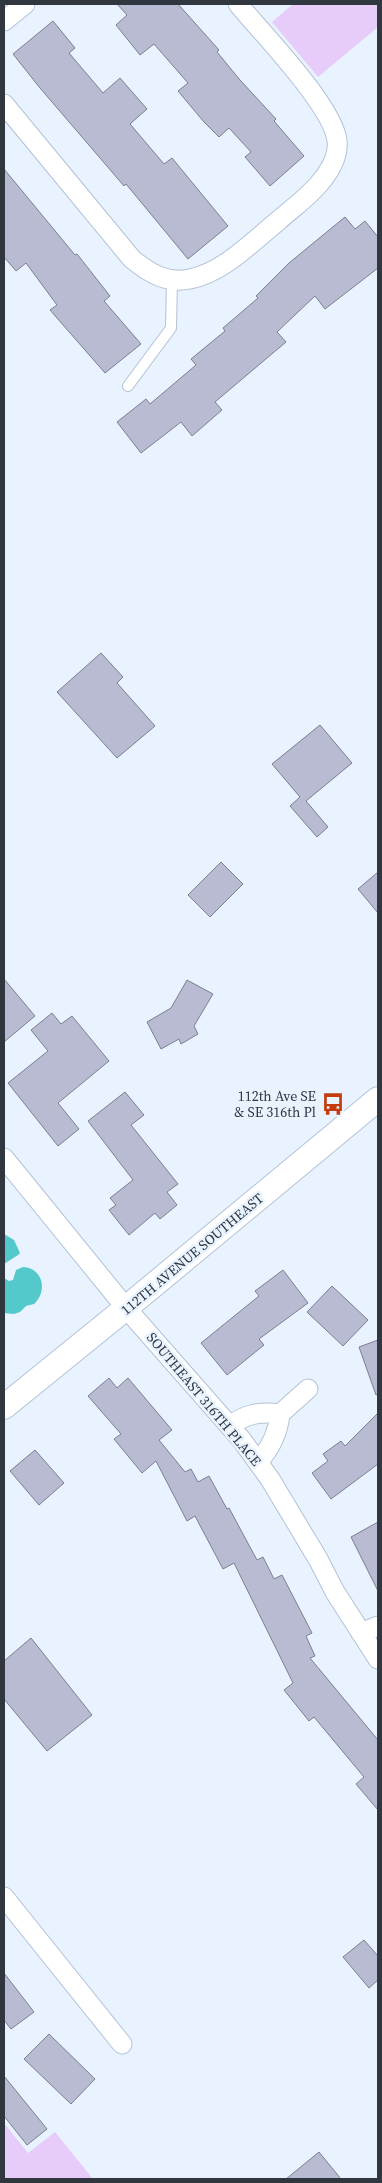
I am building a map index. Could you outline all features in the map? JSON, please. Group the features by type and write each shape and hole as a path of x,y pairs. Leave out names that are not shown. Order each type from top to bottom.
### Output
{"street":[{"path":"4,21 24,4"},
{"path":"4,104 120,247 144,269 156,276 172,281 189,280 204,275 244,250 318,185 335,157 338,143 335,128 328,114 238,4"},
{"name":"112TH AVENUE SOUTHEAST","path":"4,1407 378,1099"},
{"name":"SOUTHEAST 316TH PLACE","path":"4,1158 126,1308 230,1426 258,1462 296,1520 335,1592 370,1630 378,1659"},
{"path":"258,1462 275,1436 280,1414 308,1389"},
{"path":"230,1426 237,1420 256,1413 280,1414"},
{"path":"4,1897 122,2044"}],"lane":[{"path":"128,386 171,328 172,281"}],"shaded area":[{"path":"293,4 378,4 378,27 318,77 272,22"},
{"path":"4,2123 28,2153 55,2132 93,2179 4,2179"}],"water":[{"path":"4,1234 14,1240 20,1253 4,1264"},
{"path":"23,1267 30,1268 39,1276 42,1287 41,1293 34,1304 26,1306 20,1312 14,1314 4,1313 4,1278 9,1281 13,1280 16,1270"}],"building":[{"path":"117,4 178,4 219,50 217,52 276,119 274,121 304,156 270,186 245,157 251,152 229,128 219,137 178,91 188,83 154,44 140,55 116,25 127,15"},
{"path":"53,21 75,48 69,53 103,93 120,78 147,109 130,124 164,164 172,158 228,226 188,259 126,184 124,186 40,88 13,54"},
{"path":"4,169 75,255 77,254 110,296 104,301 141,344 105,373 50,310 57,305 26,263 16,271 4,257"},
{"path":"345,217 355,229 365,221 378,237 378,268 325,309 315,296 277,332 286,342 215,402 222,410 192,436 181,422 141,453 117,422 146,399 150,404 196,365 191,359 225,331 223,328 258,298 256,296 289,263"},
{"path":"101,653 123,677 117,683 155,726 117,758 57,692"},
{"path":"320,725 352,763 306,801 328,827 317,837 290,806 300,797 272,764"},
{"path":"221,862 243,884 210,917 188,895"},
{"path":"378,872 378,913 358,889"},
{"path":"4,979 35,1016 4,1042"},
{"path":"187,980 213,994 194,1026 198,1034 181,1044 179,1039 161,1049 147,1022 171,1008"},
{"path":"52,1013 61,1024 72,1016 109,1061 58,1103 79,1129 58,1146 8,1083 48,1051 31,1030"},
{"path":"125,1092 144,1115 131,1125 178,1184 167,1192 177,1205 160,1219 155,1213 129,1235 109,1210 116,1205 110,1198 133,1180 88,1121"},
{"path":"283,1270 308,1303 259,1339 264,1345 227,1375 201,1343 259,1296 255,1291"},
{"path":"332,1286 368,1320 343,1346 307,1312"},
{"path":"378,1340 378,1394 376,1395 359,1347"},
{"path":"109,1378 117,1388 128,1378 172,1430 159,1440 185,1472 191,1469 198,1482 209,1476 257,1560 263,1557 274,1579 282,1575 312,1633 306,1636 315,1656 310,1658 378,1740 378,1810 356,1784 364,1777 314,1717 309,1721 284,1690 293,1683 234,1563 223,1569 195,1516 187,1521 156,1461 142,1473 114,1439 121,1434 88,1396"},
{"path":"378,1413 378,1464 331,1499 312,1473 328,1461 323,1454 341,1441 345,1446"},
{"path":"35,1450 64,1483 39,1505 10,1471"},
{"path":"378,1522 378,1591 351,1537"},
{"path":"31,1638 92,1715 47,1751 4,1699 4,1661"},
{"path":"364,1940 378,1956 378,1980 369,1988 343,1957"},
{"path":"4,1973 34,2012 11,2029 4,2020"},
{"path":"49,2034 95,2079 71,2104 24,2059"},
{"path":"4,2076 47,2129 27,2145 4,2116"},
{"path":"319,2152 341,2179 286,2179"}],"place":[{"name":"112th Ave SE & SE 316th Pl","path":"333,1104"}]}
